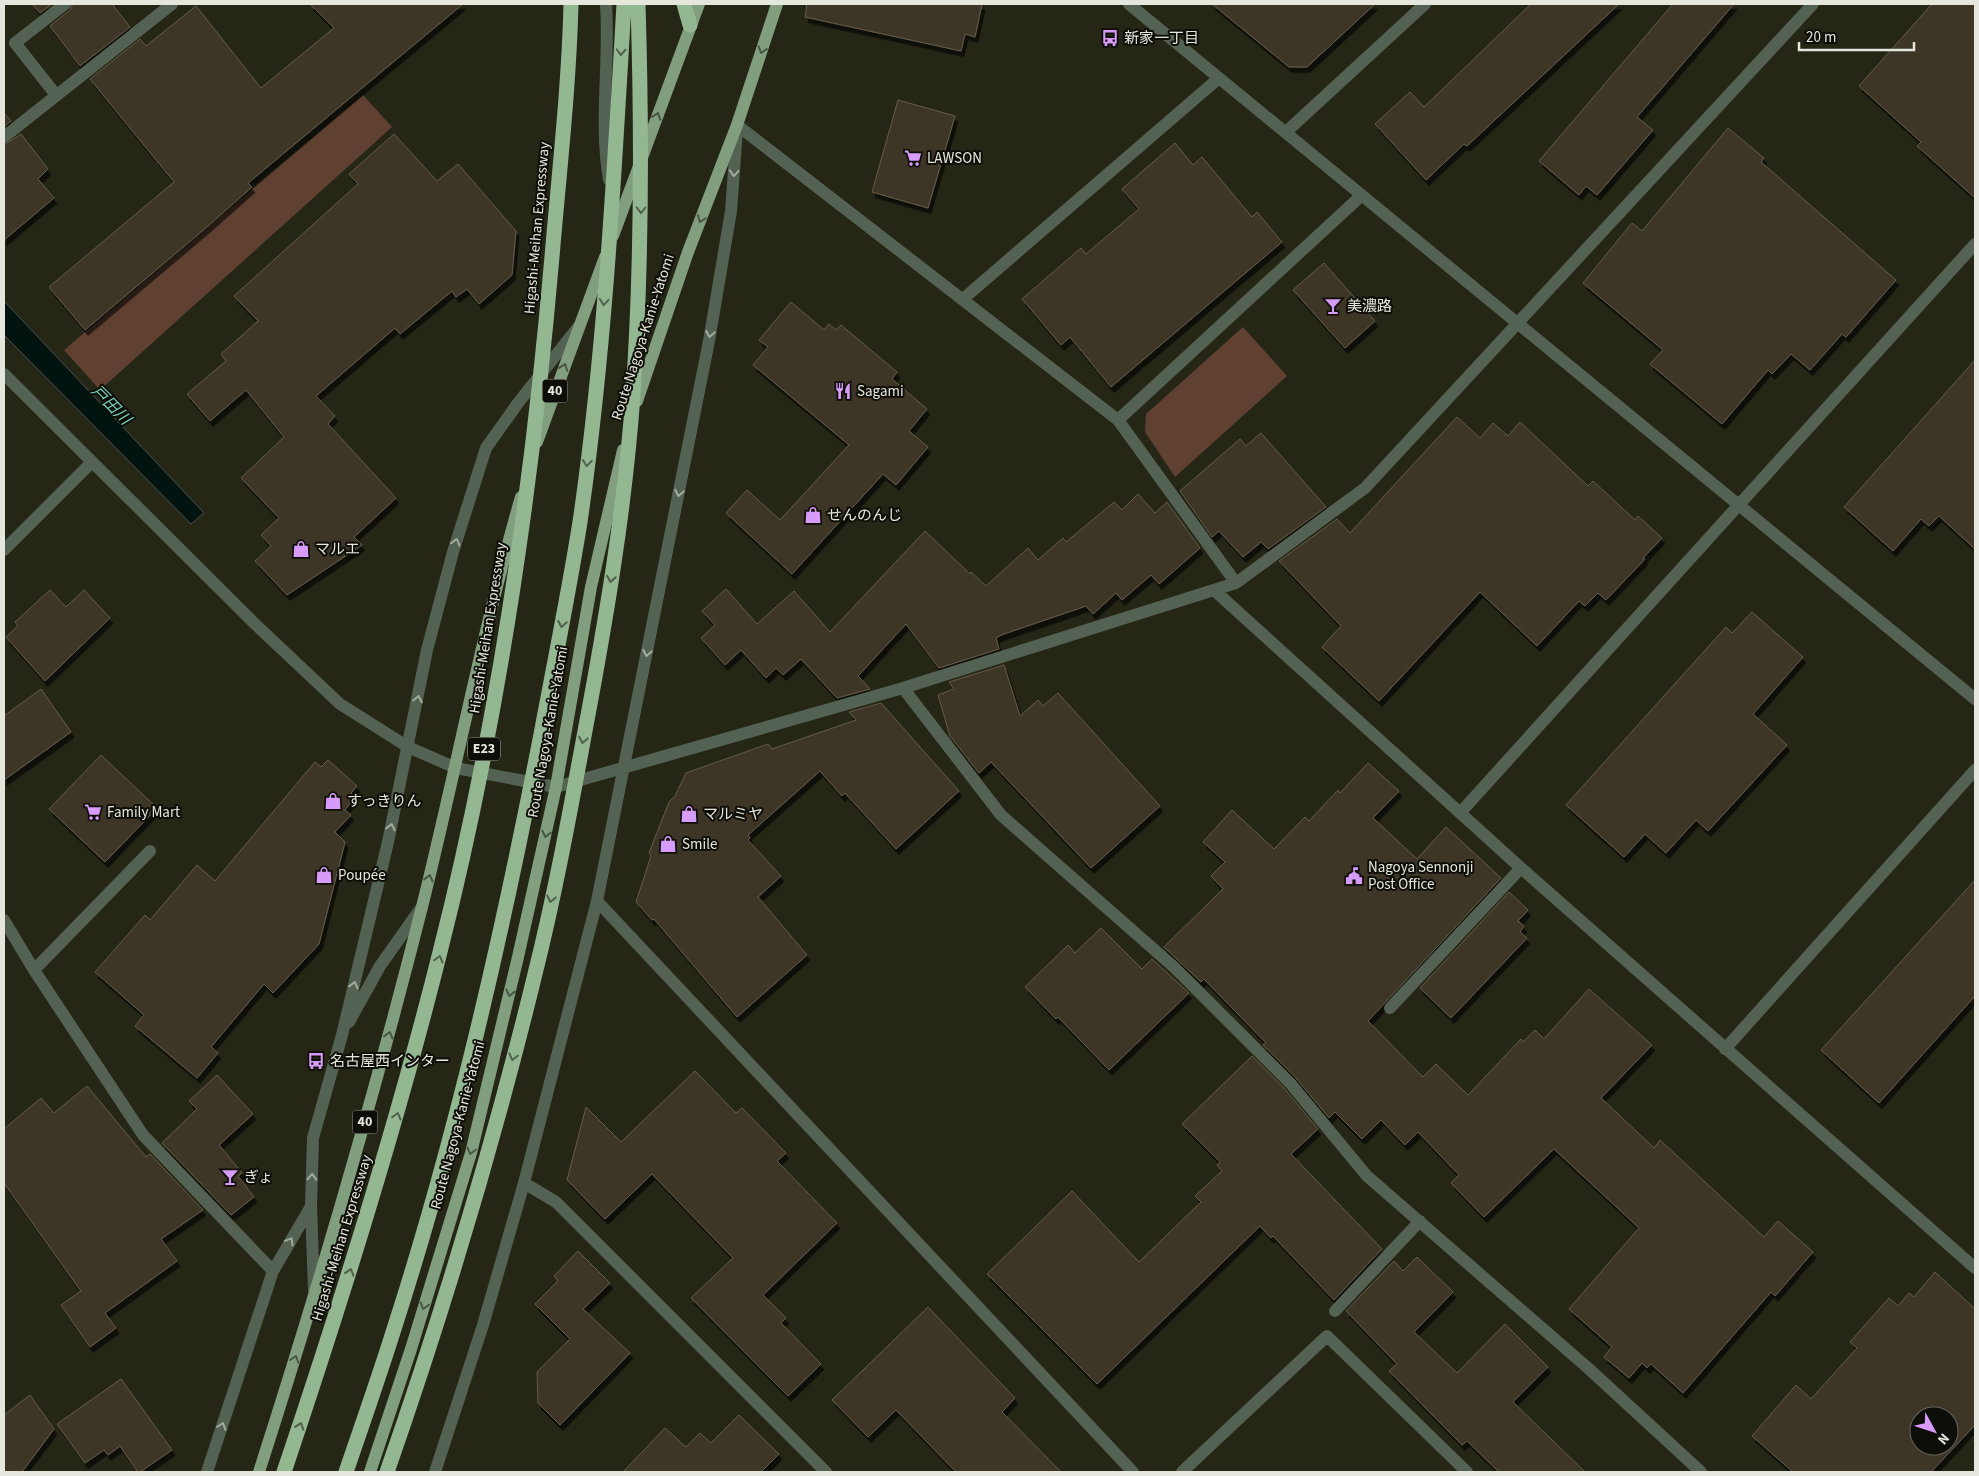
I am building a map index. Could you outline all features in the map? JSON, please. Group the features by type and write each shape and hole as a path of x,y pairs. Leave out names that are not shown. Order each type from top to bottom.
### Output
{"highway":[{"name":"Higashi-Meihan Expressway","path":"284,1472 331,1332 393,1131 441,948 504,651 544,359 572,4"},
{"path":"346,1472 395,1327 446,1149 494,955 553,672 580,522 598,373 613,195 624,4"},
{"path":"387,1472 418,1382 482,1173 536,972 570,814 597,666 618,531 633,399 640,257 642,137 638,4"},
{"path":"684,4 690,25"}],"main road":[{"name":"40","path":"259,1472 315,1295 360,1141 456,768 502,564 536,443 698,4"},
{"name":"Route Nagoya-Kanie-Yatomi","path":"370,1472 411,1348 471,1153 556,787 591,587 614,484 642,382 688,252 737,124 777,4"}],"street":[{"path":"56,95 15,43 65,4"},
{"path":"4,136 172,4"},
{"path":"606,4 607,165 617,224"},
{"path":"1129,4 1740,504 1975,699"},
{"path":"1286,132 1425,4"},
{"path":"4,374 253,622 340,704 408,747 456,768 556,787 903,688 1236,583 1365,488 1519,324 1813,4"},
{"path":"963,299 1219,78"},
{"path":"737,124 1118,420 1236,583"},
{"path":"439,1470 524,1183 597,901 709,341 731,211 737,124"},
{"path":"1118,420 1362,195"},
{"path":"1460,813 1975,244"},
{"path":"315,1295 310,1207 313,1138 342,1035 408,747 430,641 453,552 486,448 518,403 579,326"},
{"path":"4,550 92,462"},
{"path":"1215,591 1521,868 1975,1268"},
{"path":"903,688 1001,815 1174,967 1290,1083 1367,1176 1588,1368 1701,1472"},
{"path":"1725,1049 1975,770"},
{"path":"34,970 150,851"},
{"path":"1390,1008 1521,868"},
{"path":"597,901 1133,1472"},
{"path":"342,1035 380,966 422,906"},
{"path":"4,920 34,970 143,1135 273,1271"},
{"path":"524,1183 556,1202 826,1472"},
{"path":"207,1472 273,1271 310,1207"},
{"path":"1334,1311 1420,1221"},
{"path":"1182,1472 1327,1336 1467,1472"}],"shaded area":[{"path":"363,95 392,127 100,390 64,350"},
{"path":"4,301 204,513 191,524 4,335"},
{"path":"1243,327 1287,376 1175,477 1145,432 1146,414"}],"building":[{"path":"32,4 52,4 40,13"},
{"path":"73,4 112,4 130,27 80,66 50,26 70,10"},
{"path":"310,4 463,4 248,183 252,187 85,330 49,287 174,182 90,79 140,39 146,46 196,6 261,88 334,28"},
{"path":"807,4 982,4 975,37 965,34 961,51 805,17"},
{"path":"1212,4 1375,4 1307,67 1289,67"},
{"path":"1531,4 1619,4 1467,146 1464,144 1426,180 1375,124 1410,92 1424,107"},
{"path":"1673,4 1734,4 1637,117 1653,130 1597,195 1586,186 1579,195 1539,161"},
{"path":"1932,4 1975,4 1975,198 1917,146 1921,142 1859,86"},
{"path":"898,100 955,116 928,208 872,192"},
{"path":"4,113 11,121 4,127"},
{"path":"1728,128 1764,158 1761,162 1896,280 1846,337 1842,334 1810,370 1791,354 1772,374 1768,370 1722,424 1650,364 1663,350 1583,283 1632,223 1642,231"},
{"path":"21,134 48,169 38,179 54,198 4,240 4,145"},
{"path":"394,134 437,181 458,164 516,231 512,275 479,304 467,289 456,297 452,291 400,334 395,328 316,396 335,416 328,424 396,498 354,537 362,545 287,595 255,561 271,546 261,535 279,518 241,478 284,437 246,390 210,421 187,394 226,361 221,354 258,321 234,296 358,184 349,174"},
{"path":"1175,143 1193,165 1202,157 1252,217 1257,212 1282,242 1111,387 1070,337 1061,345 1022,299 1081,248 1086,254 1139,209 1122,189"},
{"path":"1324,263 1375,321 1345,348 1293,290"},
{"path":"791,302 824,330 829,324 836,330 841,325 897,372 892,379 927,409 909,431 928,447 896,485 883,474 792,574 726,513 747,490 780,520 849,445 753,365 768,347 759,340"},
{"path":"1975,360 1975,549 1939,516 1929,526 1921,519 1893,551 1844,507"},
{"path":"1457,417 1480,438 1493,423 1508,436 1520,422 1588,486 1593,481 1635,520 1638,516 1662,538 1606,600 1598,593 1585,606 1579,601 1537,646 1480,592 1379,701 1322,647 1341,626 1279,561 1337,519 1350,533"},
{"path":"1261,433 1326,507 1268,549 1261,542 1243,557 1219,531 1212,537 1180,491 1240,439 1246,446"},
{"path":"1138,494 1155,513 1167,502 1200,548 1159,584 1151,575 1122,600 1116,593 1093,614 1086,606 1001,635 996,638 999,649 939,668 906,624 858,676 870,689 837,698 801,659 783,675 776,668 766,678 741,650 725,665 701,638 715,625 702,611 726,589 757,624 794,591 830,632 925,531 970,574 971,572 986,586 1028,548 1038,560 1063,538 1066,542 1114,502 1122,510"},
{"path":"50,590 66,607 84,590 110,618 45,681 6,637 18,626 15,622"},
{"path":"1752,612 1803,657 1753,714 1787,745 1708,831 1696,820 1666,853 1645,834 1624,857 1566,805 1726,627 1732,633"},
{"path":"1004,665 1020,716 1038,700 1043,706 1058,693 1160,806 1091,868 991,762 979,773 950,736 938,695 954,689 949,682"},
{"path":"41,689 71,732 4,780 4,716"},
{"path":"881,703 959,791 896,849 845,793 842,796 820,771 748,835 750,838 748,840 781,876 758,897 807,955 737,1017 654,919 652,920 636,902 651,856 649,853 669,802 675,796 686,773 768,744 772,749 856,720 849,712"},
{"path":"101,755 157,808 105,862 49,809"},
{"path":"328,760 357,786 351,793 355,797 345,810 351,815 335,832 345,842 319,944 273,993 264,984 211,1047 218,1053 197,1078 135,1026 144,1015 95,972 145,915 150,920 197,865 215,881 315,762 321,767"},
{"path":"1368,763 1399,791 1373,818 1417,859 1446,827 1501,878 1368,1021 1423,1077 1436,1064 1468,1095 1521,1039 1523,1042 1535,1030 1544,1039 1589,989 1652,1045 1601,1098 1654,1148 1660,1140 1764,1237 1778,1221 1813,1252 1775,1296 1771,1292 1683,1393 1651,1364 1647,1368 1642,1363 1629,1378 1604,1357 1612,1347 1569,1309 1639,1228 1554,1149 1484,1217 1451,1183 1459,1175 1418,1132 1405,1145 1381,1120 1362,1139 1335,1112 1329,1118 1296,1078 1263,1045 1266,1043 1204,979 1201,982 1164,947 1223,889 1211,876 1225,862 1203,842 1232,810 1274,849 1305,817 1309,821 1338,790 1340,793"},
{"path":"1975,880 1975,996 1879,1103 1821,1050"},
{"path":"1509,892 1528,910 1518,921 1524,926 1520,932 1527,938 1451,1018 1420,988"},
{"path":"1101,928 1142,969 1152,959 1189,993 1109,1070 1058,1017 1056,1019 1025,987 1068,945 1075,953"},
{"path":"1252,1056 1284,1088 1318,1129 1291,1154 1382,1249 1334,1300 1273,1236 1271,1238 1260,1226 1097,1384 987,1274 1072,1191 1139,1262 1201,1202 1195,1196 1222,1171 1217,1165 1220,1162 1182,1124"},
{"path":"695,1071 736,1113 742,1108 786,1153 777,1161 837,1223 763,1295 786,1318 781,1323 821,1364 788,1396 691,1298 733,1258 652,1174 605,1219 567,1180 586,1107 621,1142"},
{"path":"217,1075 253,1114 219,1145 242,1173 238,1176 254,1197 231,1215 162,1143 197,1109 189,1101"},
{"path":"87,1086 146,1157 150,1154 203,1210 161,1239 177,1261 105,1313 116,1328 90,1347 61,1305 81,1291 4,1183 4,1129 41,1098 54,1113"},
{"path":"578,1251 610,1283 583,1309 630,1353 560,1425 538,1403 537,1372 570,1339 535,1304 558,1281 554,1276"},
{"path":"1417,1257 1453,1292 1414,1332 1457,1373 1505,1324 1548,1367 1513,1402 1585,1472 1499,1472 1467,1441 1462,1445 1389,1371 1397,1364 1346,1311 1394,1261 1403,1271"},
{"path":"1935,1272 1975,1309 1975,1425 1959,1442 1959,1406 1909,1406 1909,1456 1946,1456 1931,1472 1793,1472 1752,1436 1796,1385 1811,1399 1857,1348 1850,1342 1889,1298 1898,1306 1909,1293 1914,1297"},
{"path":"928,1307 1015,1398 1002,1412 1061,1472 956,1472 896,1410 868,1437 832,1400"},
{"path":"121,1379 172,1450 140,1472 138,1472 120,1446 108,1455 104,1450 85,1463 57,1424"},
{"path":"30,1395 54,1429 22,1472 4,1472 4,1415"},
{"path":"739,1415 779,1454 761,1472 623,1472 665,1428 686,1447 700,1433 711,1443"}],"place":[{"name":"新家一丁目","path":"1110,38"},
{"name":"LAWSON","path":"913,158"},
{"name":"美濃路","path":"1333,306"},
{"name":"Sagami","path":"843,391"},
{"name":"せんのんじ","path":"813,515"},
{"name":"マルエ","path":"301,549"},
{"name":"すっきりん","path":"333,801"},
{"name":"Family Mart","path":"93,812"},
{"name":"マルミヤ","path":"689,814"},
{"name":"Smile","path":"668,844"},
{"name":"Poupée","path":"324,875"},
{"name":"Nagoya Sennonji Post Office","path":"1354,876"},
{"name":"名古屋西インター","path":"316,1061"},
{"name":"ぎょ","path":"230,1177"}],"water label":[{"name":"戸田川","path":"111,405"}]}
